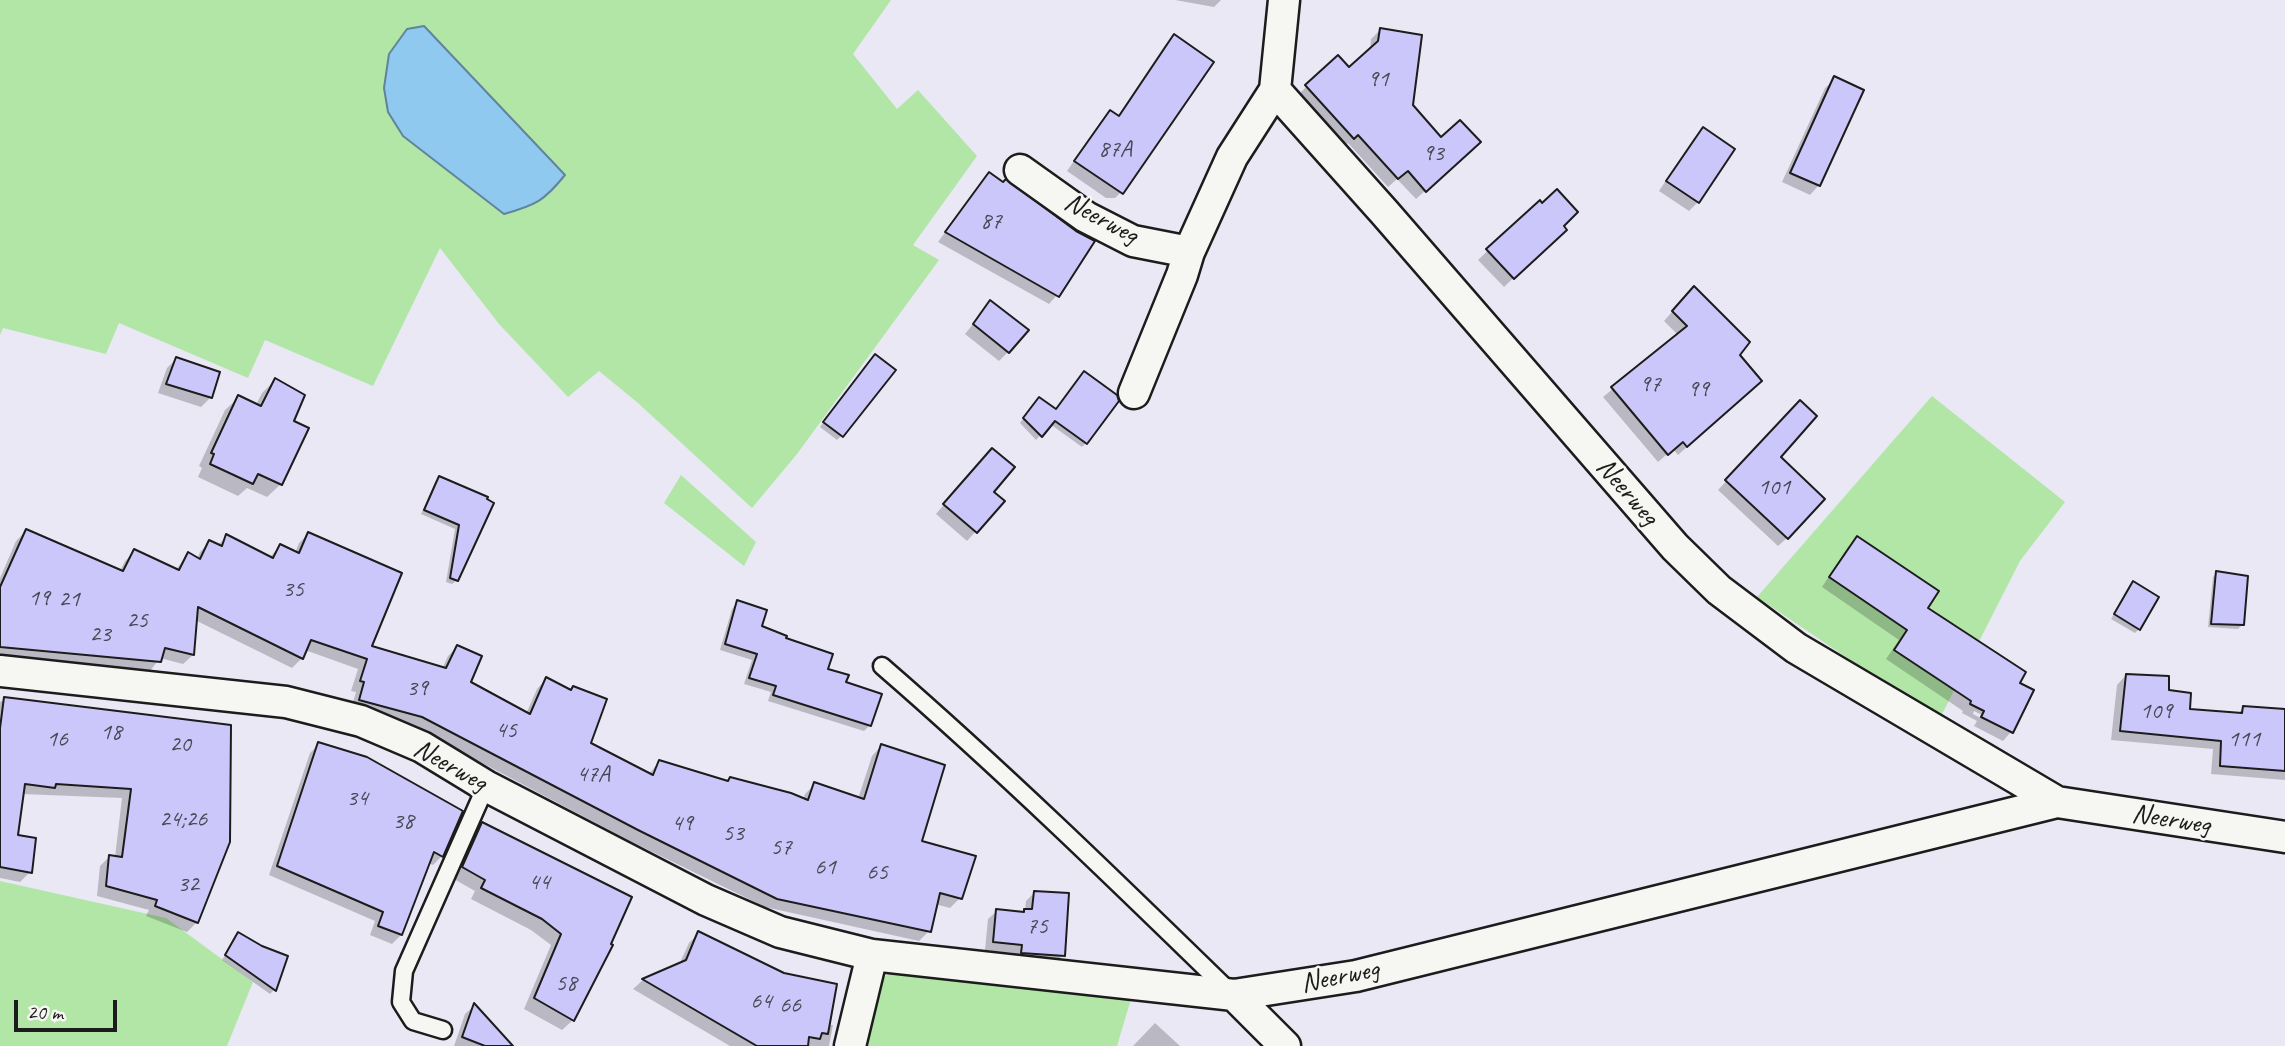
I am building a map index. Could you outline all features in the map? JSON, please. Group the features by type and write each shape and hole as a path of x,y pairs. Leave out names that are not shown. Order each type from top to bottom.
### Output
{"street":[{"path":"1134,393 1189,252 1233,158 1275,90 1284,0"},
{"name":"Neerweg","path":"1275,90 1675,547 1719,590 1796,648 2057,802 2285,837"},
{"name":"Neerweg","path":"1020,170 1086,216 1133,241 1189,252"},
{"name":"Neerweg","path":"0,671 286,702 374,726 422,747 486,786 706,900 780,932 872,955 1234,996 1356,976 2057,802"},
{"path":"850,1046 872,955"},
{"path":"1234,996 1285,1046"}],"lane":[{"path":"882,666 968,741 1234,996"},
{"path":"443,1030 413,1021 401,1002 404,971 486,786"}],"green space":[{"path":"0,0 891,0 853,54 897,109 918,90 977,156 913,245 939,260 797,454 752,508 638,403 599,371 568,397 499,324 440,248 373,386 265,340 248,378 119,323 106,354 3,328 0,335","holes":["403,136 565,174 549,194 503,214"]},
{"path":"1932,396 2065,502 2020,561 1939,720 1757,597"},
{"path":"681,475 756,542 744,566 664,503"},
{"path":"0,881 166,918 253,982 227,1046 0,1046"},
{"path":"898,969 1131,999 1117,1046 862,1046 884,977"}],"water":[{"path":"424,26 565,175 539,201 504,214 403,136 388,112 384,88 389,54 407,29"}],"building":[{"path":"1380,28 1422,35 1413,105 1441,137 1460,120 1481,142 1426,192 1408,171 1398,179 1358,135 1354,139 1305,85 1338,55 1349,67 1378,41"},
{"path":"1174,34 1214,62 1123,194 1074,161 1110,110 1119,116"},
{"path":"1834,76 1864,90 1820,186 1790,173"},
{"path":"1703,127 1735,149 1699,203 1666,181"},
{"path":"989,172 1003,182 1006,179 1076,231 1095,241 1059,297 945,232"},
{"path":"1557,189 1578,212 1564,226 1567,230 1514,279 1486,249 1540,200 1542,203"},
{"path":"1694,286 1750,342 1740,355 1762,381 1687,447 1683,442 1668,455 1611,387 1687,326 1672,311"},
{"path":"990,300 1029,330 1009,353 973,324"},
{"path":"875,354 896,370 843,437 823,422"},
{"path":"176,357 220,372 212,398 166,384"},
{"path":"1084,371 1117,395 1119,401 1087,444 1055,421 1042,437 1023,418 1039,397 1056,409"},
{"path":"275,378 305,395 294,421 309,428 282,485 258,474 253,484 210,464 214,454 211,453 238,395 261,406"},
{"path":"1800,400 1817,416 1781,457 1825,499 1788,539 1725,480"},
{"path":"992,448 1015,467 994,492 1005,501 977,533 943,504"},
{"path":"439,476 488,497 487,499 494,503 458,581 450,578 459,525 424,510"},
{"path":"26,529 123,571 134,549 179,570 188,552 200,559 209,540 222,546 226,534 273,558 280,544 299,553 308,532 402,573 372,646 446,668 457,645 482,656 471,682 530,714 546,677 571,690 573,686 607,699 591,743 653,775 659,760 728,781 730,777 808,800 814,782 864,799 881,744 945,765 922,841 976,856 962,899 940,893 931,932 777,899 422,717 359,700 364,682 360,681 367,659 311,640 303,659 198,607 194,655 165,648 161,662 0,647 0,587"},
{"path":"1857,536 1939,591 1928,608 2026,672 2020,683 2034,690 2013,733 1981,717 1984,711 1894,650 1907,630 1829,577"},
{"path":"2216,571 2248,576 2244,625 2211,624"},
{"path":"2133,581 2159,597 2140,630 2114,614"},
{"path":"737,600 767,610 762,626 787,636 786,638 833,654 828,669 849,675 846,682 882,694 871,726 773,695 776,686 749,678 757,654 725,644"},
{"path":"2126,674 2169,676 2169,690 2191,693 2190,709 2242,713 2243,706 2285,709 2285,771 2220,766 2221,741 2120,731"},
{"path":"4,697 231,725 230,842 198,923 155,906 157,900 106,886 109,855 122,857 131,789 56,784 55,788 25,784 18,835 36,838 32,873 0,867 0,728"},
{"path":"318,742 367,757 463,811 443,857 434,852 402,935 378,926 383,912 277,866"},
{"path":"482,822 632,897 611,944 613,945 574,1021 534,998 561,934 542,919 481,888 485,880 462,867"},
{"path":"1034,891 1069,893 1065,956 1021,953 1022,945 993,942 996,909 1024,912 1024,909 1032,909"},
{"path":"698,931 784,973 837,984 828,1034 822,1033 820,1039 809,1037 808,1046 757,1046 642,979 686,960"},
{"path":"238,932 262,946 288,956 276,991 225,955"},
{"path":"474,1003 513,1046 485,1046 462,1037"}]}
